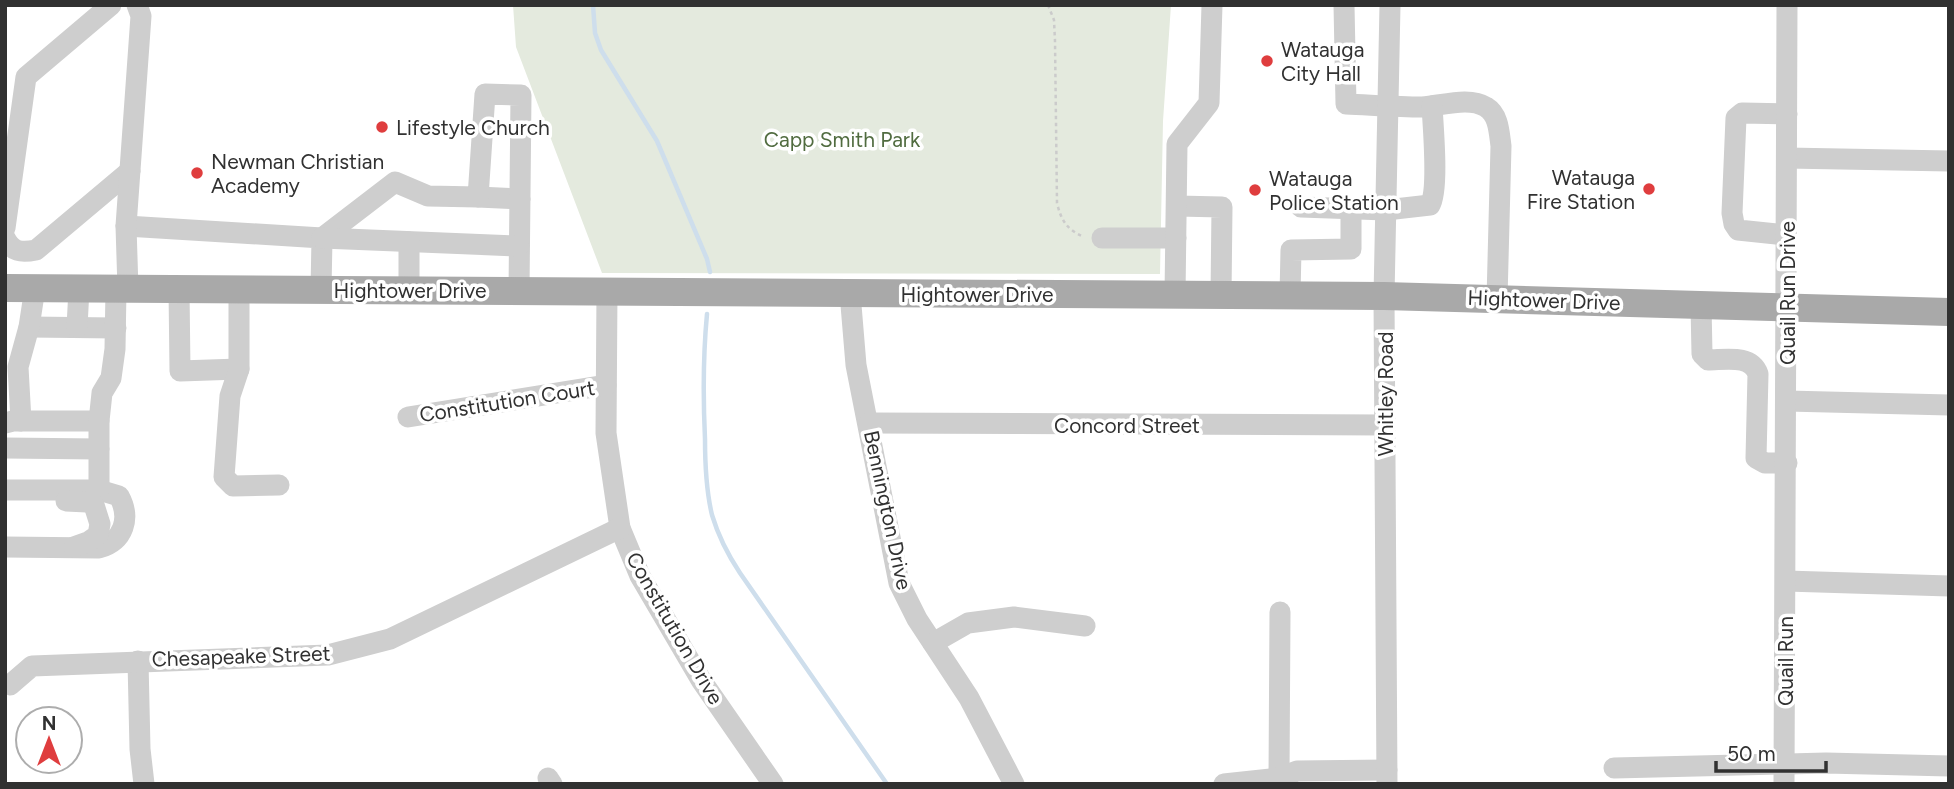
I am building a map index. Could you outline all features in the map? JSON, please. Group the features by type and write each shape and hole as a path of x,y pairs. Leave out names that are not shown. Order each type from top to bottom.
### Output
{"main road":[{"name":"Hightower Drive","path":"5,288 1384,296 1949,312"}],"street":[{"path":"5,228 26,77 111,5"},
{"path":"93,496 102,393 111,378 122,289 141,16 137,5"},
{"path":"1175,295 1177,144 1209,103 1212,5"},
{"path":"1345,5 1346,104 1432,106 1455,103 1483,105 1493,113 1501,146 1497,299"},
{"name":"Whitley Road","path":"1387,777 1384,296 1390,5"},
{"name":"Quail Run Drive","path":"1786,581 1787,5"},
{"path":"478,197 485,94 521,95 519,291"},
{"path":"1301,207 1386,210 1430,205 1433,201 1432,106"},
{"path":"1786,235 1738,230 1732,213 1736,118 1742,113 1787,114"},
{"path":"1787,158 1949,160"},
{"path":"5,238 10,247 22,253 36,250 130,171"},
{"path":"321,238 395,182 428,196 520,198"},
{"path":"1177,206 1222,207 1221,295"},
{"path":"1290,295 1291,250 1351,249 1351,208"},
{"path":"126,226 519,246"},
{"path":"321,238 321,290"},
{"path":"1102,238 1176,238"},
{"path":"409,242 410,290"},
{"path":"35,288 29,327 12,385 13,421 99,421"},
{"path":"76,327 79,289"},
{"path":"179,289 180,371 239,369"},
{"path":"239,289 239,369 230,396 224,477 233,486 279,485"},
{"name":"Constitution Drive","path":"607,291 607,453 620,528 640,576 701,680 773,784"},
{"name":"Bennington Drive","path":"850,293 856,365 899,583 917,620 969,698 1014,784"},
{"path":"1701,305 1704,358 1748,361 1756,368 1756,458 1765,463 1787,463"},
{"path":"29,327 116,328"},
{"name":"Constitution Court","path":"408,417 606,385"},
{"path":"1787,401 1949,405"},
{"name":"Concord Street","path":"869,423 1385,425"},
{"path":"5,448 99,449"},
{"path":"5,490 93,496"},
{"path":"5,500 119,496 125,507 125,526 110,545 99,548 80,545 5,547"},
{"name":"Chesapeake Street","path":"10,685 32,666 328,655 374,644 390,639 620,528"},
{"path":"1786,581 1949,586"},
{"name":"Quail Run","path":"1784,774 1786,581"},
{"path":"1280,612 1284,781"},
{"path":"933,643 968,623 1014,617 1085,626"},
{"path":"138,661 140,749 144,784"},
{"path":"1614,768 1784,774 1949,766"},
{"path":"1224,784 1284,781 1297,771 1387,777"}],"path":[{"path":"1048,5 1054,20 1055,41 1057,203 1061,219 1073,233 1083,237 1102,238"}],"green space":[{"name":"Capp Smith Park","path":"513,5 1171,5 1163,121 1160,274 602,273 516,47"}],"waterway":[{"path":"593,5 595,33 601,50 657,141 710,272"},
{"path":"707,314 704,376 706,467 710,506 717,530 740,573 887,784"}],"place":[{"name":"Watauga City Hall","path":"1267,61"},
{"name":"Lifestyle Church","path":"382,127"},
{"name":"Newman Christian Academy","path":"197,173"},
{"name":"Watauga Fire Station","path":"1649,189"},
{"name":"Watauga Police Station","path":"1255,190"}]}
